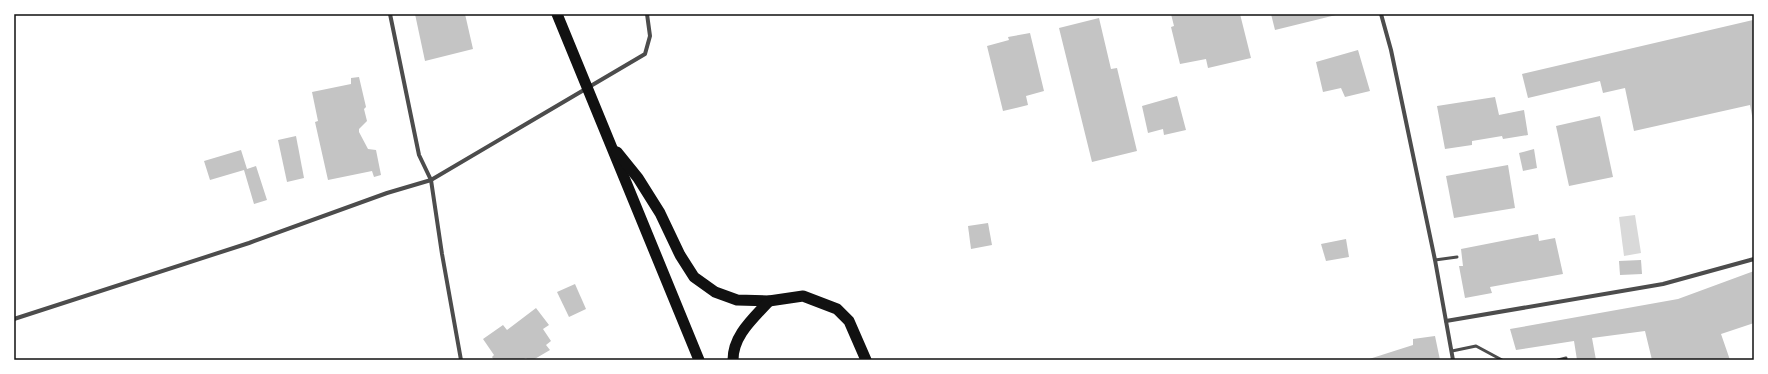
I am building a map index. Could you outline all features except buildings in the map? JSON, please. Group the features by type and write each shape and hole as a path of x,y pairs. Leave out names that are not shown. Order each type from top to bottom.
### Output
{"highway":[{"path":"557,14 699,360"},
{"path":"610,142 638,178 660,213 680,255 694,277 715,292 738,300 769,301 803,296 837,309 849,321 866,360"},
{"path":"733,360 733,351 743,330 769,301"}],"street":[{"path":"390,14 419,154 431,180 442,254 461,360"},
{"path":"14,319 248,243 386,193 431,180 645,54 650,36 647,14"},
{"path":"1381,14 1391,50 1435,260 1453,360"},
{"path":"1446,321 1663,284 1754,259"}],"lane":[{"path":"1435,260 1457,257"},
{"path":"1452,351 1476,346 1502,360"},
{"path":"1558,360 1566,358"}],"shaded area":[{"path":"1635,215 1641,253 1624,256 1619,217"}]}
